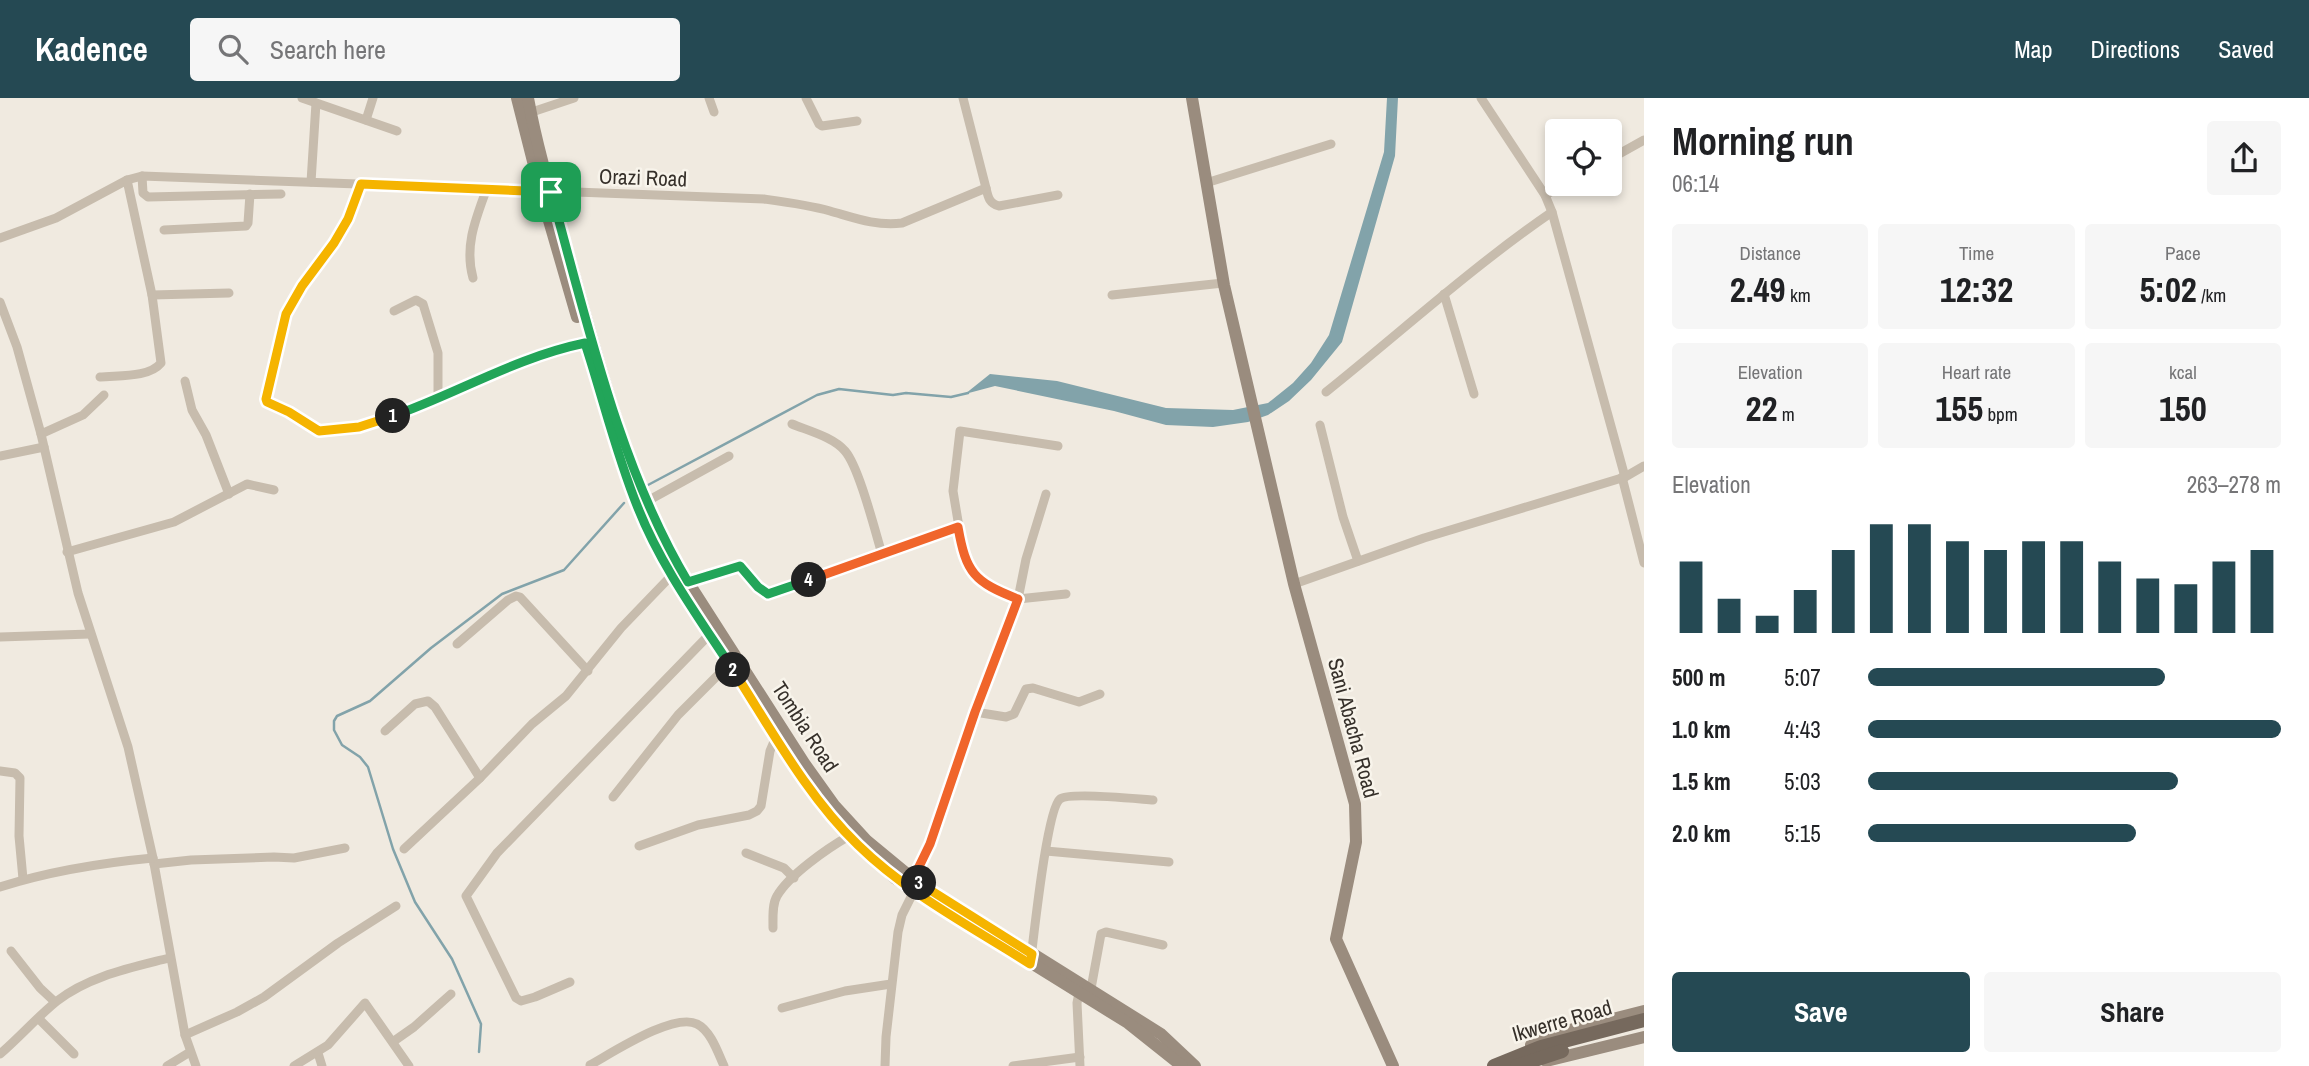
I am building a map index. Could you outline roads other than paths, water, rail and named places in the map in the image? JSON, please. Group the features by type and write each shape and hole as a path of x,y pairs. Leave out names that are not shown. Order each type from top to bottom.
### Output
{"main road":[{"name":"Tombia Road","path":"517,98 525,114 589,342 642,504 710,634 821,803 849,836 883,869 1161,1034 1195,1066"},
{"name":"Tombia Road","path":"525,114 528,98"},
{"name":"Sani Abacha Road","path":"1192,98 1223,283 1294,584 1355,804 1356,842 1336,939 1393,1066"},
{"name":"Tombia Road","path":"680,581 834,805 912,886"},
{"name":"Tombia Road","path":"1085,991 1152,1040 1182,1066"},
{"path":"1514,1062 1535,1042 1558,1033 1644,1011"},
{"name":"Ikwerre Road","path":"1514,1062 1541,1047 1644,1020"},
{"name":"Ikwerre Road","path":"1494,1066 1644,1029"},
{"path":"1531,1065 1644,1037"}],"street":[{"path":"366,120 373,98"},
{"path":"525,114 574,98"},
{"path":"709,98 714,112"},
{"path":"806,98 822,126 857,121"},
{"path":"963,98 986,188 993,204 999,206 1058,195"},
{"path":"1481,98 1545,195"},
{"path":"311,182 309,100 397,131"},
{"path":"1622,153 1644,141"},
{"path":"1206,183 1331,144"},
{"path":"142,176 143,193 148,197 281,194"},
{"name":"Orazi Road","path":"0,238 56,218 127,180 142,176 764,199 802,205 862,222 889,225 916,219 986,188"},
{"path":"100,377 140,373 159,366 161,357 152,295 127,180"},
{"path":"361,184 348,219 286,314 266,394 267,402 319,431 326,432 379,421 506,367 559,348 589,342"},
{"path":"473,278 469,258 471,234 487,188"},
{"path":"164,230 246,226 250,194"},
{"path":"1545,196 1624,477 1644,563"},
{"path":"1326,392 1444,294 1552,212"},
{"path":"1112,295 1223,283"},
{"path":"152,295 229,293"},
{"path":"1444,294 1474,394"},
{"path":"394,312 416,300 423,304 438,353 438,397"},
{"path":"0,302 17,347 41,434 67,552 90,634 128,747 153,861 185,1035 195,1066"},
{"path":"186,381 192,410 229,494"},
{"path":"41,434 83,415 104,395"},
{"path":"792,424 835,442 845,450 854,467 883,554"},
{"path":"1320,425 1343,517 1358,561"},
{"path":"1058,446 960,431 953,491 962,551 969,568 992,589 1018,599 1066,594"},
{"path":"0,456 44,447"},
{"path":"642,504 729,456"},
{"path":"1294,584 1424,538 1624,477 1644,466"},
{"path":"67,552 174,522 247,484 274,490"},
{"path":"885,1066 891,984 902,915 1018,599 1026,559 1046,494"},
{"path":"404,849 480,778 532,724 566,696 589,671 621,628 680,581 740,566 758,587 768,594 958,527"},
{"path":"457,644 516,596 520,597 589,671"},
{"path":"0,637 90,634"},
{"path":"570,982 535,997 521,1001 516,998 466,897 497,853 710,634"},
{"path":"613,797 678,715 729,664"},
{"path":"975,712 1006,717 1014,714 1026,689 1033,688 1079,702 1100,694"},
{"path":"385,731 415,704 428,701 435,707 480,778"},
{"path":"639,846 698,825 757,811 761,806 770,751 776,737"},
{"path":"0,771 15,773 20,778 19,836 23,879"},
{"path":"1031,959 1046,851 1059,799 1066,796 1090,796 1153,800"},
{"path":"773,928 776,897 793,878 826,850 849,836"},
{"path":"0,887 78,867 153,861 294,858 345,848"},
{"path":"1046,851 1169,862"},
{"path":"746,853 784,868 793,878"},
{"path":"185,1035 237,1012 264,996 338,943 396,906"},
{"path":"1013,1066 1080,1062 1085,991 1101,934 1106,932 1163,945"},
{"path":"11,951 40,988 55,1002"},
{"path":"0,1054 55,1002 82,985 100,977 169,958"},
{"path":"782,1008 845,991 891,984"},
{"path":"394,1041 414,1027 451,993"},
{"path":"294,1066 318,1053 365,1003 409,1066"},
{"path":"39,1019 74,1054"},
{"path":"590,1065 655,1029 686,1022 698,1024 705,1031 724,1066"},
{"path":"167,1066 190,1052"},
{"path":"318,1053 322,1066"}],"water":[{"path":"1387,98 1398,98 1395,156 1342,342 1311,380 1289,401 1268,415 1248,422 1213,427 1166,425 995,386 965,394 990,374 1057,381 1166,408 1233,410 1268,403 1293,383 1311,363 1329,335 1384,152"}],"waterway":[{"path":"648,485 817,395 839,389 893,395 906,393 951,397 968,393"},
{"path":"479,1052 481,1024 452,959 415,902 393,849 368,767 360,757 342,745 334,730 334,721 337,716 370,701 431,648 502,594 564,570 624,503"}]}
